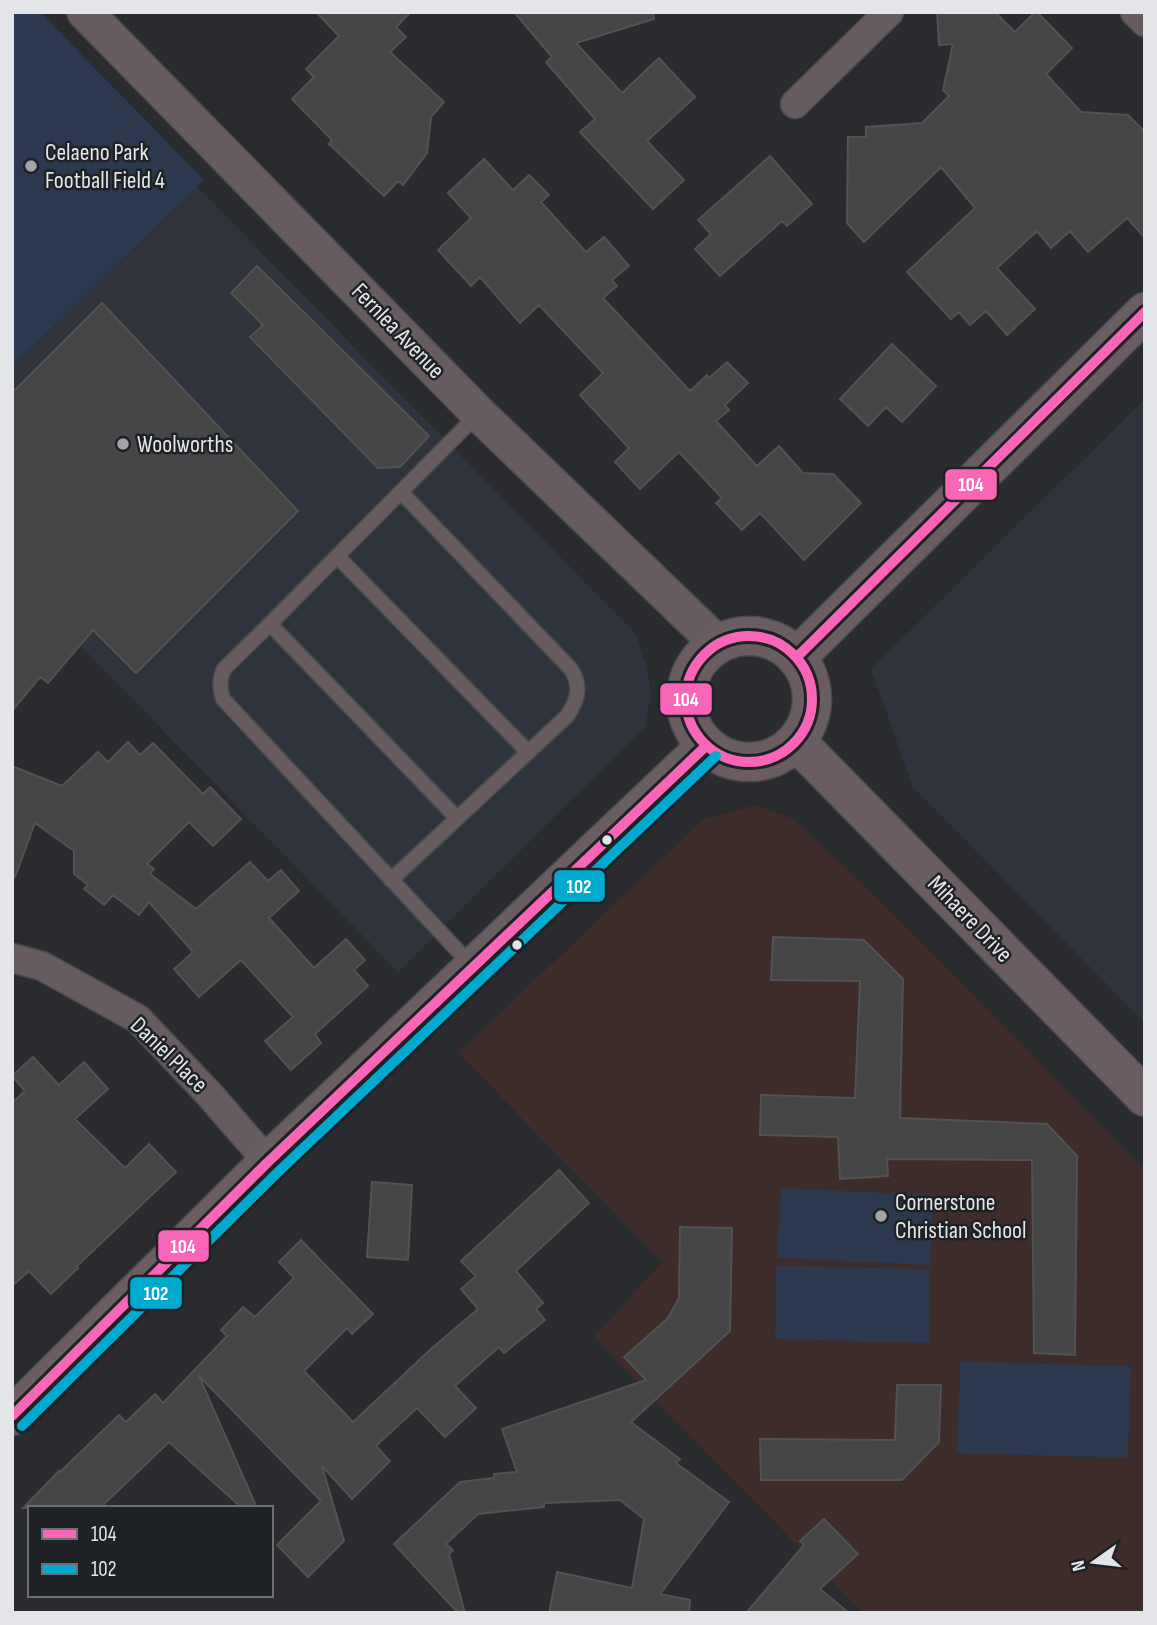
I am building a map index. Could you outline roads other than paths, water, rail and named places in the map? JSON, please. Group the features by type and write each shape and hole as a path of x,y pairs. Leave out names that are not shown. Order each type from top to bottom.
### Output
{"main road":[{"path":"797,657 1145,312"},
{"path":"738,636 760,636 780,643 797,657 807,673 812,690 811,709 806,726 796,741 781,754 762,761 742,762 723,757 706,746 694,730 687,712 686,691 691,673 702,656 717,643 738,636"},
{"name":"Mihaere Drive","path":"796,741 1145,1097"},
{"path":"12,1416 268,1162 706,746"}],"street":[{"name":"Fernlea Avenue","path":"85,12 479,414 717,643"},
{"path":"796,104 889,12"},
{"path":"1135,12 1145,22"},
{"name":"Daniel Place","path":"12,958 42,966 138,1019 268,1162"}],"lane":[{"path":"473,967 223,699 220,687 224,668 479,414"},
{"path":"391,880 571,710 578,694 575,675 401,492"},
{"path":"338,557 528,752"},
{"path":"270,624 457,818"}],"place":[{"name":"Celaeno Park Football Field 4","path":"31,166"},
{"name":"Woolworths","path":"123,444"},
{"name":"Cornerstone Christian School","path":"881,1216"}]}
